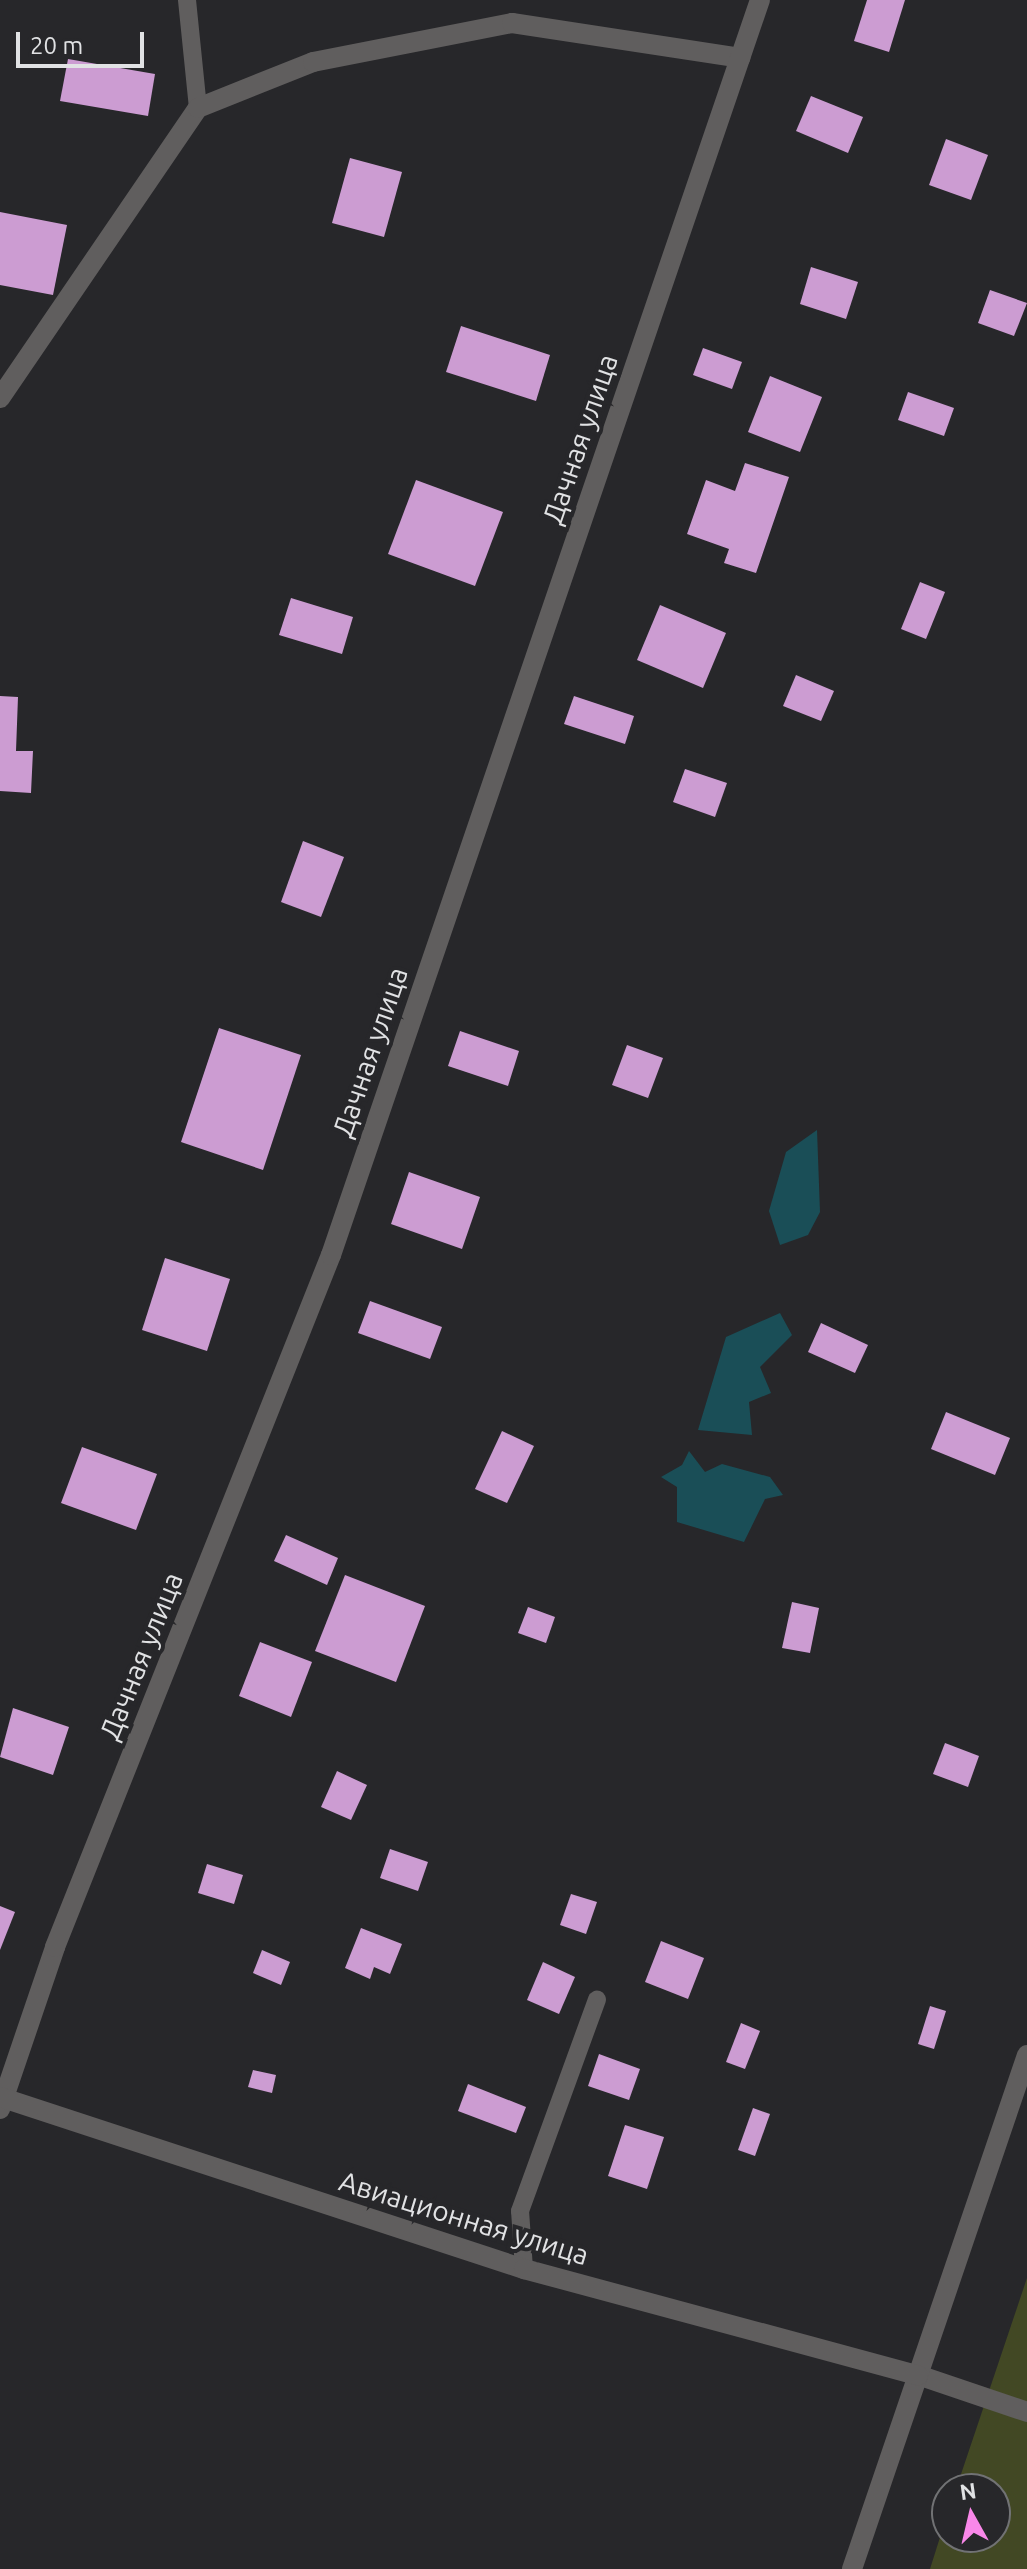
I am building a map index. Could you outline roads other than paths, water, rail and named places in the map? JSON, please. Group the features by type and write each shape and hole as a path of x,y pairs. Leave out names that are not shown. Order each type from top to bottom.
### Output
{"street":[{"name":"Дачная улица","path":"1,2102 55,1947 331,1255 760,0"},
{"path":"0,398 198,108 313,62 512,23 740,58"},
{"path":"852,2569 1027,2055"},
{"name":"Авиационная улица","path":"1,2102 524,2269 918,2375 1027,2412"}],"lane":[{"path":"187,0 198,108"},
{"path":"524,2269 520,2211 597,2000"}],"water":[{"path":"817,1130 820,1212 808,1235 780,1245 769,1211 786,1152"},
{"path":"780,1313 792,1335 760,1367 771,1393 749,1402 752,1435 698,1430 726,1337"},
{"path":"689,1451 705,1472 722,1464 770,1477 783,1495 765,1499 744,1542 677,1522 677,1487 661,1477 682,1465"}]}
